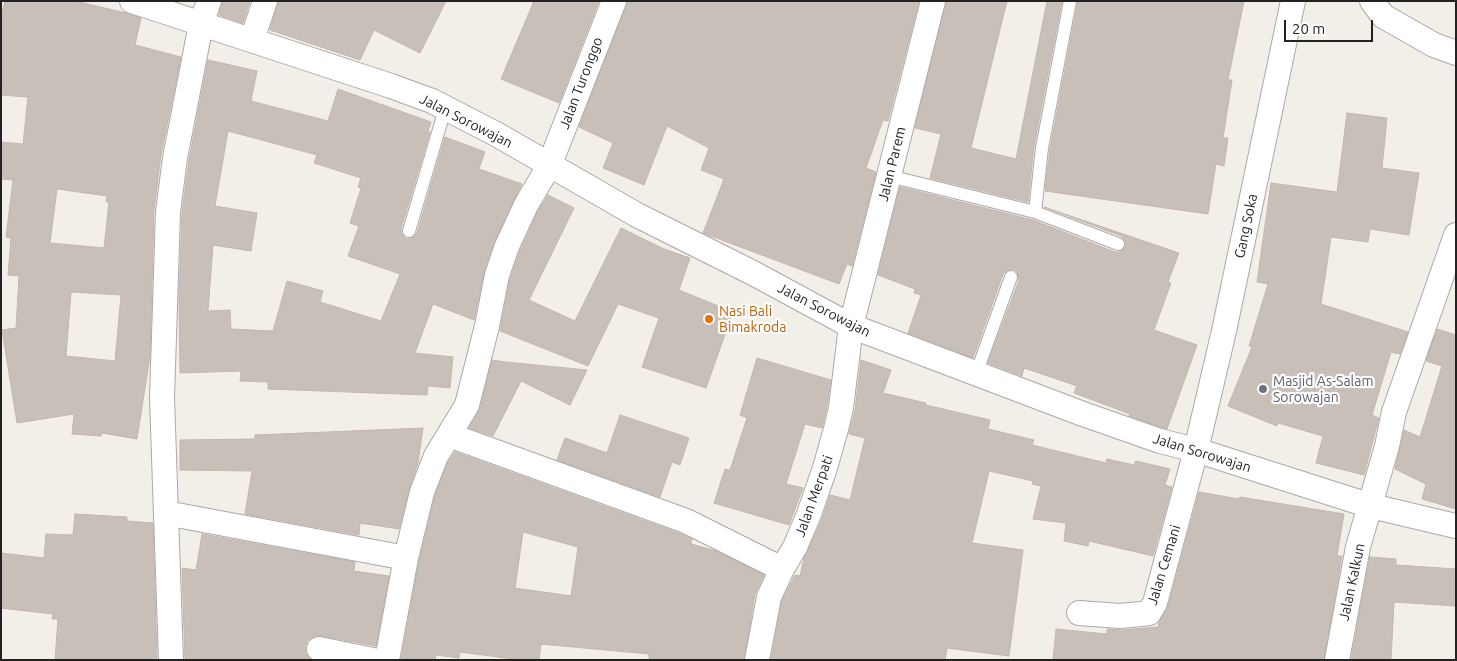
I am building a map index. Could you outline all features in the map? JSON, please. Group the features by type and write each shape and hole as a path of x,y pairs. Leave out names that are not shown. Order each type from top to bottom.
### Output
{"street":[{"name":"Jalan Sorowajan","path":"132,1 391,86 432,102 496,134 637,215 851,326 1160,441 1196,450 1371,506 1456,526"},
{"path":"171,660 162,398 168,212 175,158 202,24 210,1"},
{"path":"252,40 265,1"},
{"name":"Jalan Turonggo","path":"387,660 406,558 422,492 436,456 467,405 487,326 497,275 507,246 526,205 549,166 614,1"},
{"name":"Jalan Parem","path":"851,326 933,1"},
{"name":"Gang Soka","path":"1196,450 1224,331 1293,1"},
{"path":"1372,1 1383,16 1434,45 1456,53"},
{"name":"Jalan Kalkun","path":"1337,660 1358,547 1371,506 1394,412 1456,235"},
{"name":"Jalan Merpati","path":"757,660 768,597 795,547 825,468 841,408 851,326"},
{"path":"448,435 686,520 782,569"},
{"name":"Jalan Cemani","path":"1080,613 1120,616 1149,613 1155,603 1196,450"},
{"path":"166,513 406,558"},
{"path":"319,649 373,660"}],"lane":[{"path":"1035,212 1042,148 1070,1"},
{"path":"409,231 446,109"},
{"path":"889,176 1035,212 1118,244"},
{"path":"976,374 1011,277"}],"building":[{"path":"5,1 75,1 141,18 135,45 181,57 161,155 154,210 150,356 137,439 102,433 101,436 72,434 74,414 17,423 2,330 16,328 19,276 8,275 11,238 6,237 13,180 1,179 1,142 23,144 28,97 1,95 1,17","holes":["57,189 107,196 106,202 109,202 104,248 50,243","71,292 121,295 115,361 66,356"]},
{"path":"222,1 250,1 243,23 219,15"},
{"path":"278,1 446,1 420,53 374,30 360,60 270,30"},
{"path":"534,1 599,1 559,103 501,79"},
{"path":"627,1 919,1 888,121 883,120 866,168 876,172 852,266 847,264 839,284 703,233 724,179 701,170 709,148 667,126 644,185 603,168 613,143 579,127"},
{"path":"946,1 1007,1 971,148 1016,159 1047,1 1062,1 1034,146 1028,202 930,178 941,134 915,128"},
{"path":"1078,1 1244,1 1228,80 1232,80 1223,138 1228,138 1224,166 1216,164 1208,214 1045,191 1050,149"},
{"path":"208,60 257,71 251,101 328,121 338,89 431,122 428,131 430,132 401,229 401,233 406,239 411,239 417,233 445,137 485,152 479,169 522,184 494,242 484,272 474,320 433,304 415,353 453,357 450,388 428,386 427,395 268,389 268,382 240,381 241,371 180,373 179,298 182,213 189,160","holes":["228,131 317,155 314,163 361,178 358,187 361,188 350,223 359,226 348,256 400,274 381,321 320,302 323,291 287,281 273,331 231,329 230,310 208,311 213,245 251,251 257,213 215,206"]},
{"path":"1347,113 1387,118 1382,168 1419,173 1409,235 1370,229 1368,242 1331,237 1321,304 1408,332 1400,354 1391,352 1372,415 1379,418 1364,475 1316,463 1323,436 1278,423 1277,426 1228,406 1252,347 1249,346 1268,284 1257,282 1271,183 1337,192"},
{"path":"900,187 1033,220 1115,252 1120,252 1125,247 1126,242 1121,236 1044,207 1179,253 1168,282 1171,283 1154,330 1197,345 1167,429 1129,416 1130,414 1074,393 1077,386 1024,368 1022,376 988,363 1019,280 1017,272 1013,269 1003,274 973,358 908,333 921,295 914,293 915,289 878,275"},
{"path":"548,195 574,208 529,300 575,321 621,228 664,249 690,258 679,290 733,312 706,388 642,367 659,318 618,304 588,366 500,331 510,279 538,211"},
{"path":"1437,329 1456,335 1456,509 1422,499 1426,484 1395,469 1404,430 1420,437 1442,366 1426,361"},
{"path":"757,358 831,380 822,428 805,424 786,484 803,488 789,525 714,503 725,469 730,470 747,418 740,415"},
{"path":"492,360 587,370 570,405 521,381 493,436 469,428 480,409"},
{"path":"861,360 891,370 883,393 990,420 988,429 1034,440 1032,445 1106,463 1107,459 1134,465 1136,461 1170,469 1165,485 1172,487 1153,556 1089,541 1088,546 1064,541 1066,523 1033,519 1041,486 1032,484 1033,481 989,471 972,543 1023,550 1009,656 947,648 945,660 771,660 782,601 795,575 800,576 804,558 822,519 830,495 850,500 865,438 849,434 855,410"},
{"path":"620,415 689,438 680,465 672,462 660,497 557,460 565,438 607,453"},
{"path":"423,428 418,463 399,529 360,523 359,535 245,514 252,471 180,470 180,440 255,439 255,435"},
{"path":"455,452 681,534 692,539 691,544 716,551 764,575 755,594 744,660 649,660 649,654 541,644 539,660 521,660 460,652 459,658 436,655 435,660 401,660 419,561 435,496 448,462","holes":["523,532 578,547 571,596 515,588"]},
{"path":"1199,492 1344,514 1337,556 1342,556 1324,660 1053,660 1056,629 1107,634 1107,629 1121,630 1158,627 1168,607"},
{"path":"75,514 127,517 127,521 153,523 157,660 55,660 58,619 52,619 53,614 1,608 1,553 44,558 46,534 73,535"},
{"path":"202,534 355,562 354,571 389,576 376,646 315,636 308,640 305,647 306,654 311,660 185,660 182,568 196,570"},
{"path":"1370,557 1396,559 1396,565 1456,569 1456,606 1394,602 1391,660 1351,660"}],"place":[{"name":"Nasi Bali Bimakroda","path":"709,319"},
{"name":"Masjid As-Salam Sorowajan","path":"1263,389"}]}
